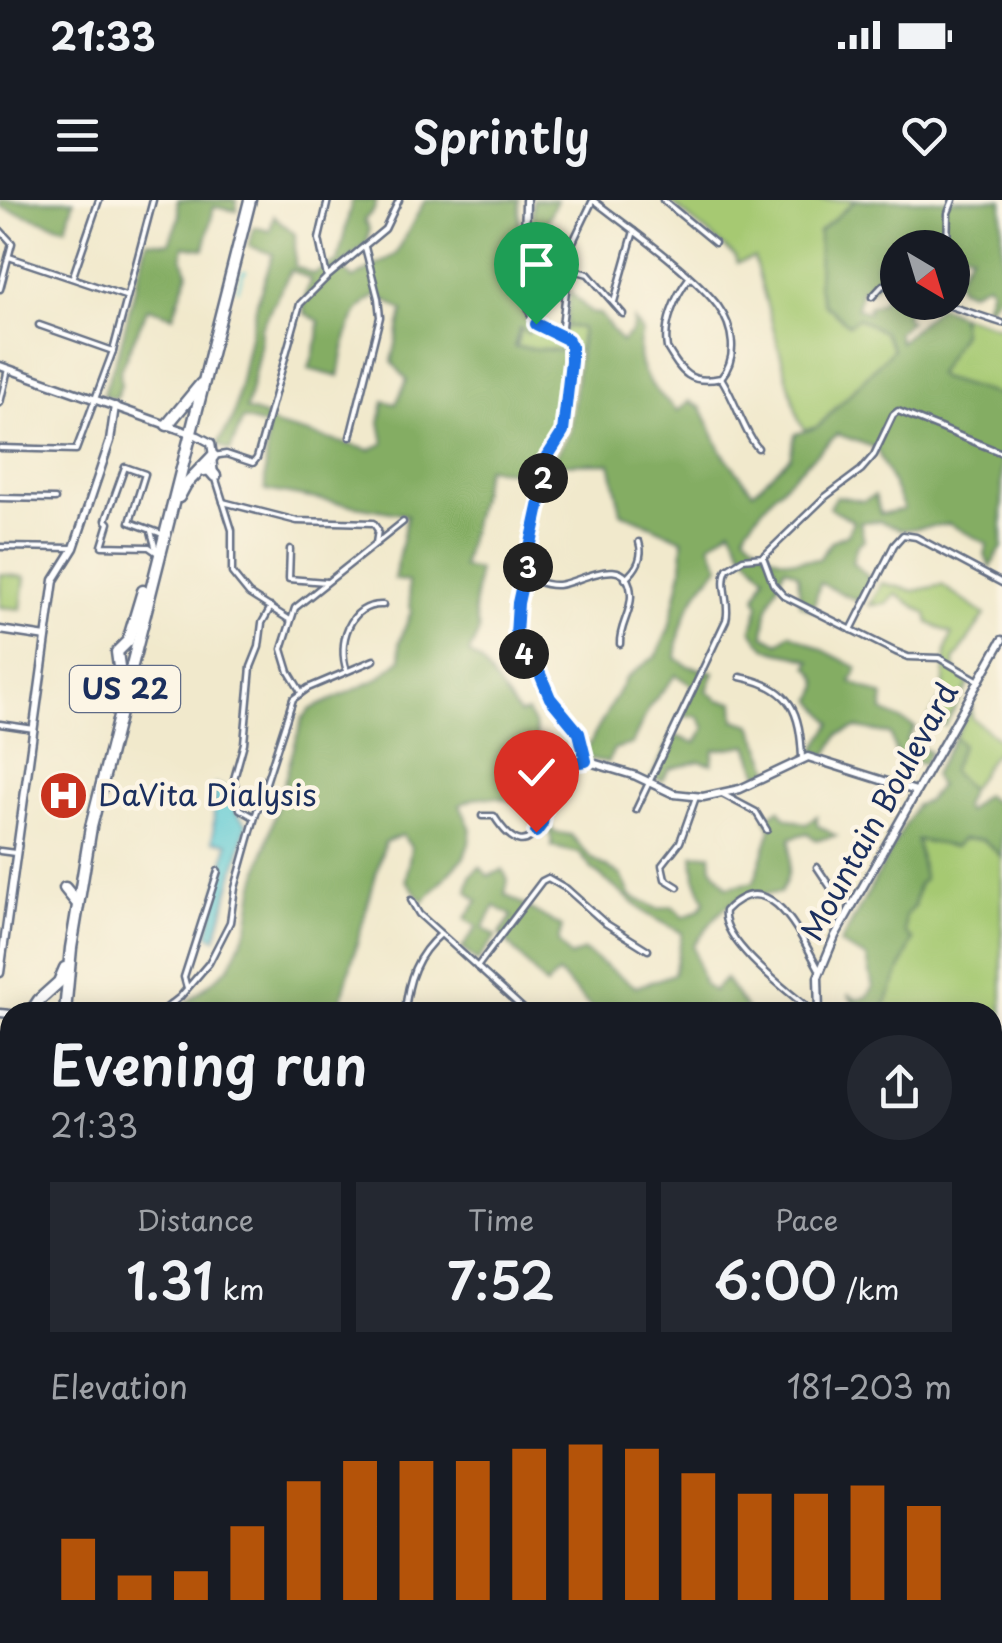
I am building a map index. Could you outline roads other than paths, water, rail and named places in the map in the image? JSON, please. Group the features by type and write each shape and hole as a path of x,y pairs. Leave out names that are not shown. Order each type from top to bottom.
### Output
{"highway":[{"name":"US 22","path":"68,1002 101,802 204,379 252,200"},
{"name":"US 22","path":"68,1002 82,876 155,555 192,433 252,200"},
{"path":"173,423 204,379"},
{"path":"176,503 186,484 214,456"},
{"path":"198,471 209,469 216,476"},
{"path":"123,698 127,655 122,651 118,661 155,555"},
{"path":"78,904 65,885 82,876"},
{"path":"59,942 73,934"},
{"path":"39,1002 62,978 71,948"}],"street":[{"path":"72,278 99,200"},
{"path":"0,448 76,450 113,350 153,200"},
{"path":"327,277 319,239 328,200"},
{"path":"214,456 226,454 254,463 300,304 392,220 399,200"},
{"path":"526,200 530,312 538,326 560,330 569,342 571,361 560,439 544,462 516,618 518,643 540,674 550,698 579,733 586,761"},
{"path":"560,330 571,246 593,200 634,231 689,278 715,302 725,319 734,352 731,365 721,378 702,382 690,377 667,348 678,293 689,278"},
{"path":"663,200 715,244"},
{"path":"948,230 953,200"},
{"path":"0,230 12,241 0,289"},
{"path":"614,302 634,231"},
{"path":"350,438 380,317 366,247"},
{"path":"9,256 126,296"},
{"path":"568,269 588,274 623,314"},
{"path":"872,297 880,286"},
{"path":"970,313 1002,324"},
{"path":"40,325 113,350"},
{"path":"0,403 4,368 173,423 208,440 232,530 232,573 249,594 290,620"},
{"path":"721,378 758,448"},
{"path":"0,973 55,577 74,548 110,441 115,406"},
{"path":"636,810 728,615 725,573 742,559 762,557 861,470 872,458 897,412 1002,453"},
{"path":"152,531 155,555 102,546 109,524 106,520 125,467 145,474 130,522 164,534"},
{"path":"0,498 55,500"},
{"path":"224,502 297,521 375,524 376,543"},
{"path":"301,692 283,658 282,645 297,605 403,522"},
{"path":"851,630 894,545 903,536 916,537 1002,583"},
{"path":"625,579 637,565 639,542"},
{"path":"0,546 74,548"},
{"path":"290,549 288,578 326,582"},
{"path":"762,557 773,584 784,596 908,657 938,658 978,681"},
{"path":"526,578 558,585 604,570 625,579"},
{"path":"620,644 630,602 625,579"},
{"path":"347,670 341,656 344,634 366,608 384,605"},
{"path":"255,817 240,809 234,780 244,743 251,667 262,623 271,608"},
{"path":"0,630 46,637"},
{"name":"Mountain Boulevard","path":"816,1002 820,971 852,905 1002,640"},
{"path":"172,1002 209,963 230,922 235,888 286,712 301,692 374,660"},
{"path":"740,677 790,702 800,725 802,758"},
{"path":"0,724 34,729"},
{"path":"482,816 494,816 506,833 516,838 534,834 542,824 554,764 586,761 674,794 696,797 740,789 802,758 812,757 916,791"},
{"path":"722,794 750,807 767,830"},
{"path":"678,887 665,879 662,865 680,842 696,797"},
{"path":"0,851 17,853"},
{"path":"817,867 831,888 852,905"},
{"path":"187,988 184,977 218,871"},
{"path":"478,967 548,878 567,889 605,923 648,950"},
{"path":"804,1002 750,956 726,927 724,911 738,897 757,893 768,898 788,917 820,971"},
{"path":"411,900 419,914 515,1002"},
{"path":"407,1002 417,962 425,948 441,934"}],"water":[{"path":"215,785 232,789 236,813 247,824 216,938 208,935 228,843 213,841"}],"waterway":[{"path":"238,289 246,271"}],"place":[{"name":"DaVita Dialysis","path":"63,796"}]}
